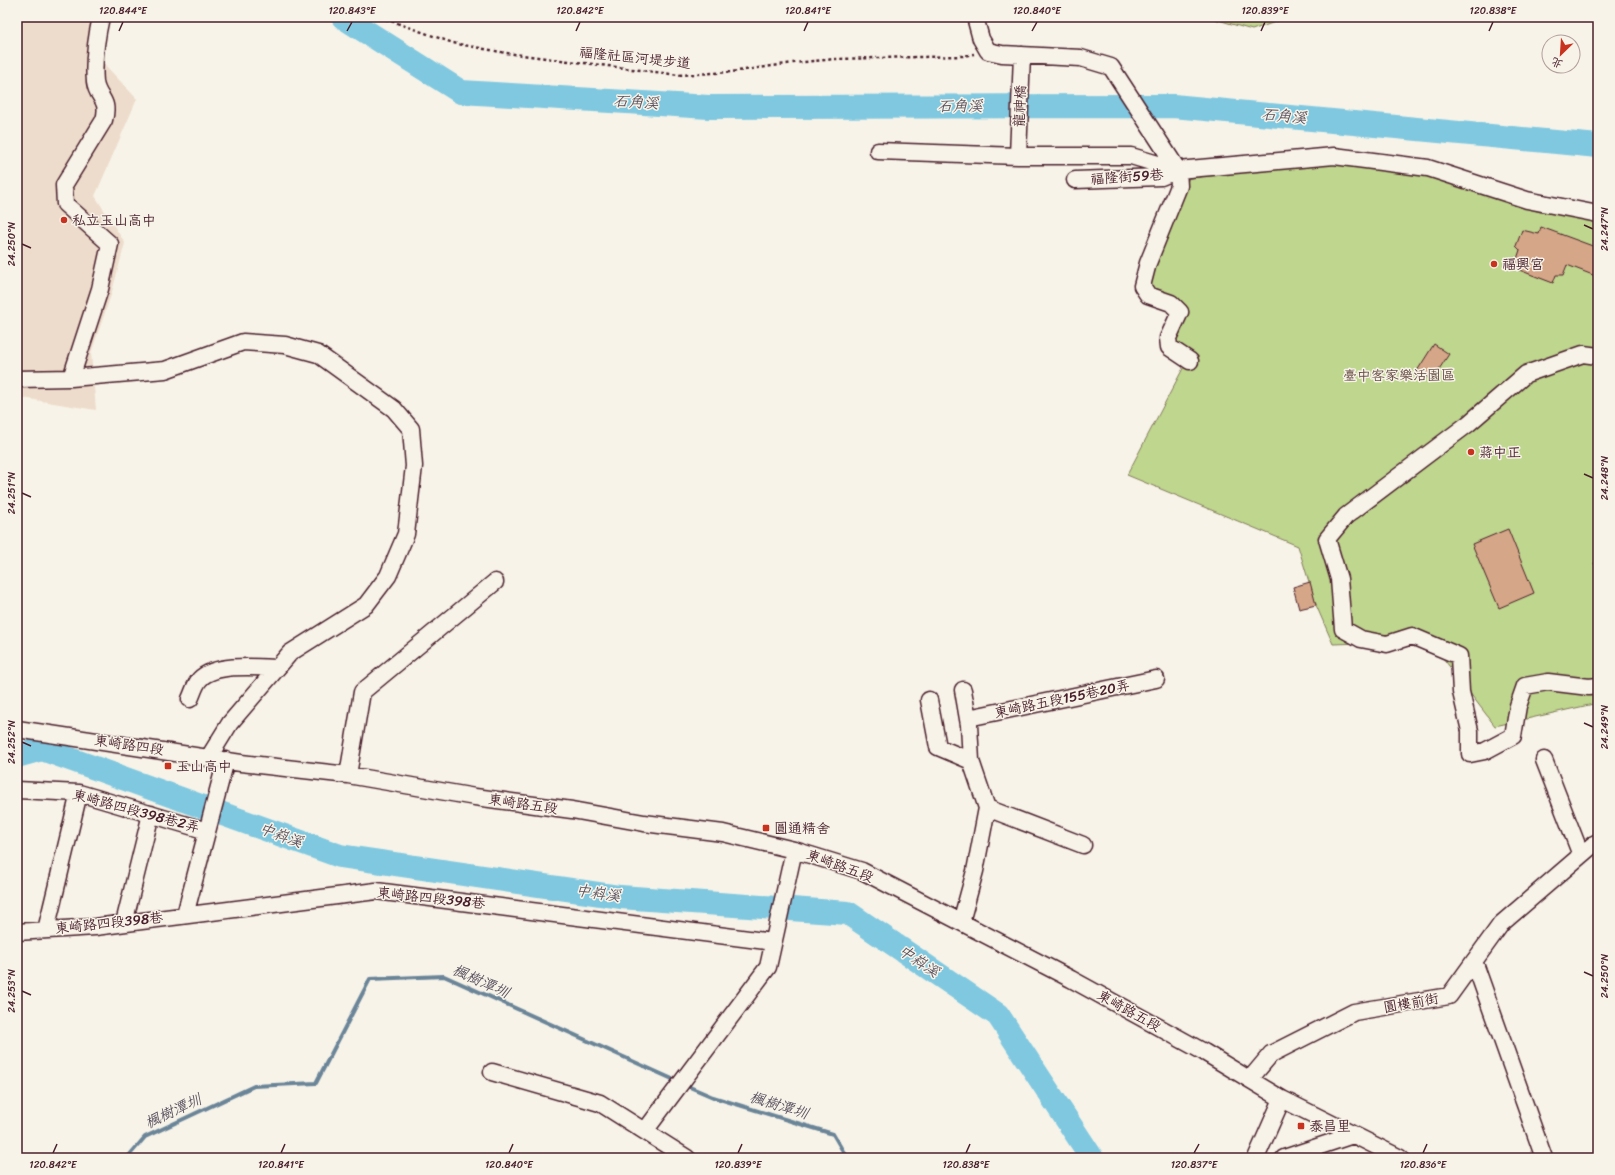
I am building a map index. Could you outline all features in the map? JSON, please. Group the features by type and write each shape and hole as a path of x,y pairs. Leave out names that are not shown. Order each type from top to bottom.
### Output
{"street":[{"path":"71,378 100,289 110,244 65,204 64,184 104,120 107,108 96,84 94,47 101,17"},
{"path":"975,17 981,39 988,51 1002,54 1081,58 1111,67 1178,170 1179,186 1148,263 1142,286 1148,295 1171,303 1180,312 1168,338 1170,347 1190,361"},
{"name":"龍神橋","path":"1018,156 1022,55"},
{"path":"878,151 1018,156 1131,156 1178,170 1334,156 1428,168 1527,200 1598,214"},
{"name":"福隆街59巷","path":"1075,180 1161,177 1178,170"},
{"path":"17,379 71,378 165,370 244,342 285,345 318,354 394,409 411,429 414,466 406,534 388,576 366,605 290,653 230,723 210,757"},
{"path":"1598,356 1583,354 1526,374 1468,424 1346,516 1327,539 1339,579 1343,628 1361,639 1387,644 1412,636 1459,656 1461,692 1470,731 1470,754 1485,751 1513,736 1518,706 1526,686 1548,682 1589,687 1598,686"},
{"path":"348,775 362,692 495,582"},
{"path":"190,699 199,680 208,673 236,667 278,668"},
{"name":"東崎路五段155巷20弄","path":"968,718 1156,679"},
{"path":"961,922 975,871 987,808 971,761 968,718 963,690"},
{"path":"928,700 938,747 971,761"},
{"name":"東崎路四段","path":"17,729 210,757 234,762"},
{"path":"1544,760 1581,855"},
{"path":"185,915 207,831 234,762"},
{"name":"東崎路五段","path":"234,762 348,775 475,797 572,810 644,823 723,833 794,850 862,871 1071,979 1250,1079 1282,1099 1400,1158"},
{"name":"東崎路四段398巷2弄","path":"17,790 79,793 207,831"},
{"path":"46,930 79,793"},
{"path":"987,808 1083,844"},
{"path":"124,923 151,814"},
{"name":"圓樓前街","path":"1250,1079 1271,1054 1354,1012 1449,996 1501,924 1598,842"},
{"path":"645,1131 768,967 794,850"},
{"name":"東崎路四段398巷","path":"17,932 124,923 376,891 773,942"},
{"path":"1474,961 1544,1158"},
{"path":"492,1072 600,1103 688,1158"},
{"path":"1256,1158 1282,1099"},
{"path":"1284,1158 1353,1135"}],"path":[{"name":"福隆社區河堤步道","path":"380,17 453,43 491,50 679,75 731,72 793,63 835,59 963,56 988,51"}],"shaded area":[{"name":"私立玉山高中","path":"17,17 102,17 90,49 137,99 95,196 125,243 111,295 91,353 96,410 17,397"}],"green space":[{"path":"1208,17 1290,17 1252,30"},
{"name":"臺中客家樂活園區","path":"1336,163 1402,169 1441,179 1540,212 1598,219 1598,703 1495,726 1430,641 1333,644 1316,605 1298,546 1127,475 1190,355 1171,340 1183,310 1143,285 1189,178"}],"building":[{"path":"1541,227 1598,248 1598,277 1567,265 1563,275 1556,275 1553,283 1514,268 1520,250 1516,246 1522,230 1539,234"},
{"path":"1434,344 1449,354 1432,380 1417,371"},
{"path":"1508,529 1534,593 1499,608 1472,544"},
{"path":"1598,561 1598,570 1594,563"},
{"path":"1310,582 1316,605 1299,609 1293,587"}],"waterway":[{"name":"石角溪","path":"343,17 461,92 709,107 1173,106 1598,146"},
{"name":"中嵙溪","path":"17,756 42,749 340,856 620,897 848,913 998,1015 1092,1158"},
{"name":"楓樹潭圳","path":"127,1158 145,1137 254,1086 316,1083 370,979 444,976 679,1082"},
{"name":"楓樹潭圳","path":"685,1085 713,1097 833,1134 847,1158"}],"place":[{"name":"私立玉山高中","path":"64,220"},
{"name":"福興宮","path":"1494,264"},
{"name":"蔣中正","path":"1471,452"},
{"name":"玉山高中","path":"168,766"},
{"name":"圓通精舍","path":"766,828"},
{"name":"泰昌里","path":"1301,1126"}]}
